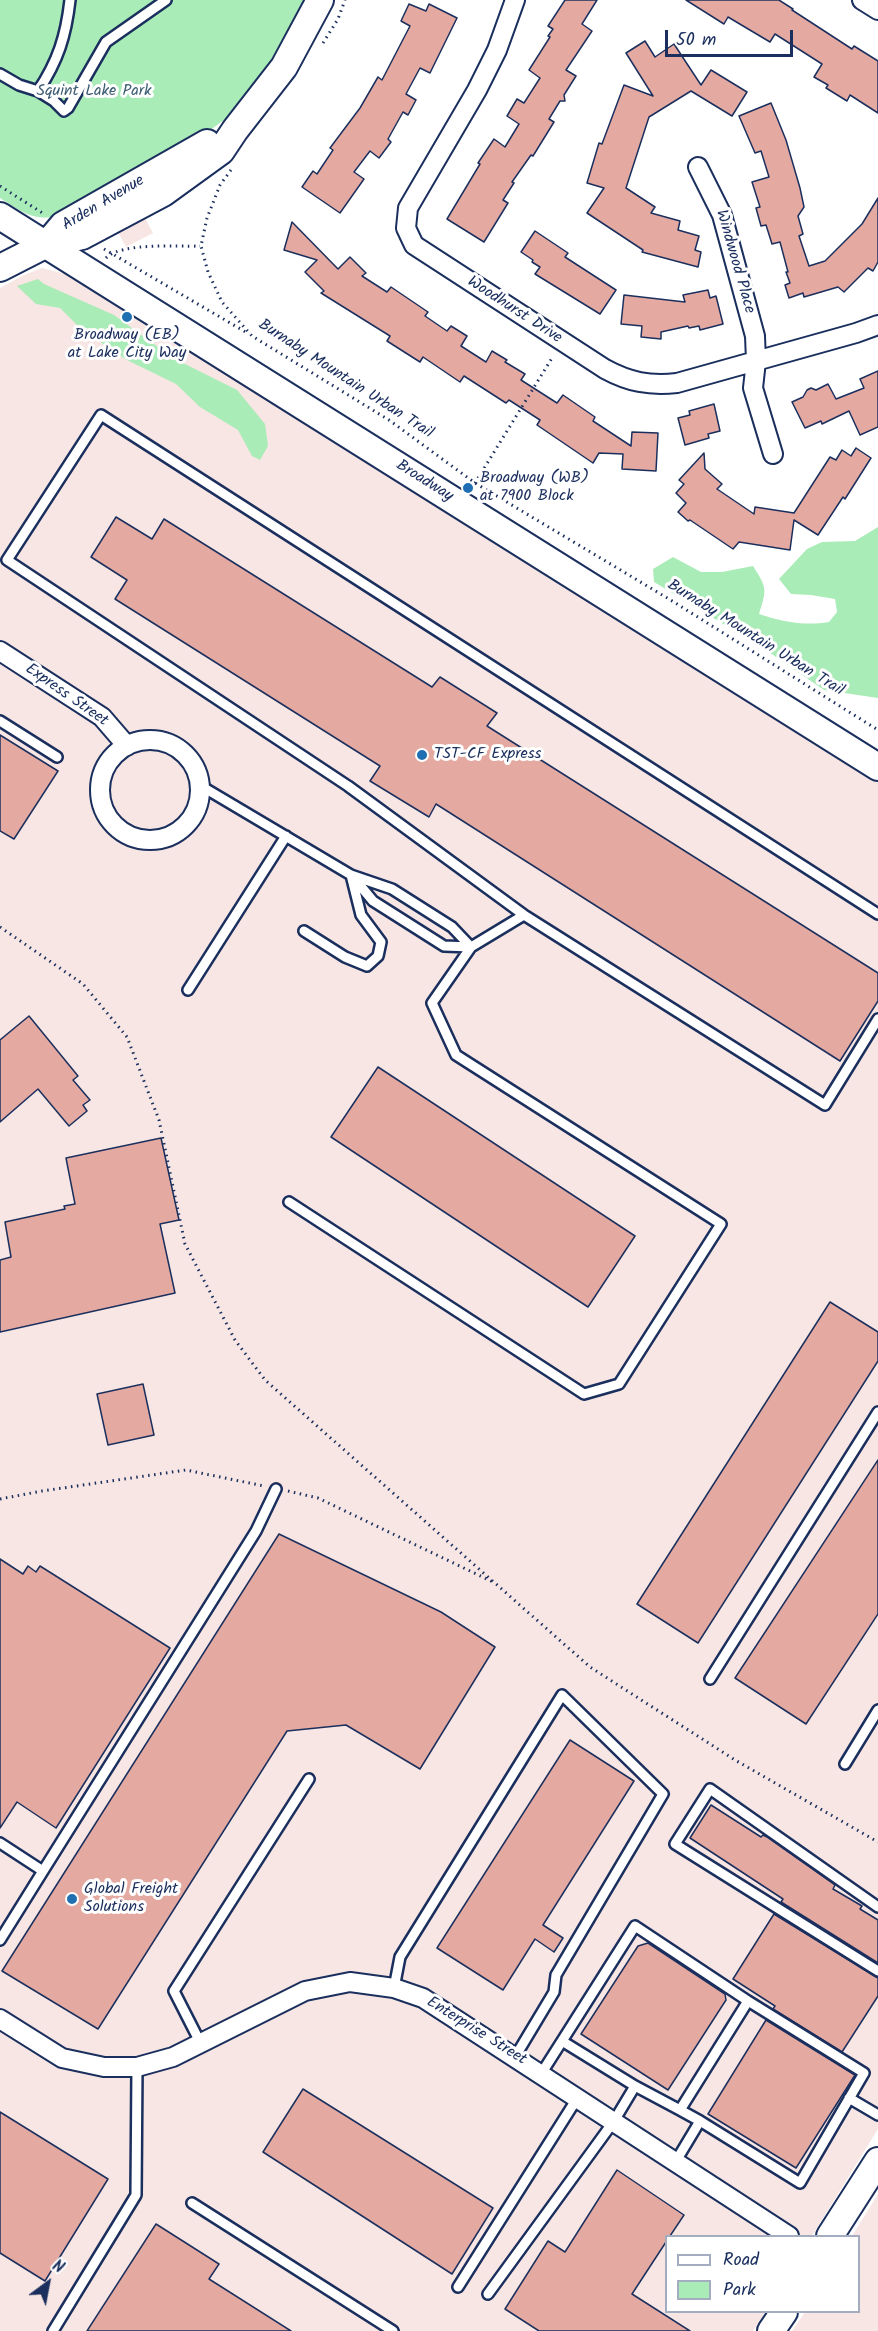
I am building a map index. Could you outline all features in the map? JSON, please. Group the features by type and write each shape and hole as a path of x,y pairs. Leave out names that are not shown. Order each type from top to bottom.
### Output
{"street":[{"name":"Arden Avenue","path":"0,268 47,244 63,225 235,129 284,67 320,0"},
{"path":"862,0 878,10"},
{"name":"Woodhurst Drive","path":"512,1 497,50 477,90 408,208 406,228 414,245 622,379 649,385 677,383 878,325"},
{"name":"Windwood Place","path":"698,167 722,215 755,336 756,361 753,388 773,454"},
{"name":"Broadway","path":"0,216 878,767"},
{"name":"Express Street","path":"0,651 102,717 127,746"},
{"path":"142,741 159,741 174,746 187,756 196,770 201,786 200,802 193,818 182,830 167,838 151,841 134,838 119,830 108,818 101,802 100,786 104,770 113,756 127,746 142,741"},
{"name":"Enterprise Street","path":"0,2019 62,2058 104,2067 137,2067 173,2057 305,1991 350,1983 394,1988 423,1998 579,2097 787,2235"},
{"path":"831,2235 875,2173"},
{"path":"771,2331 783,2313"}],"lane":[{"path":"38,91 56,63 70,0"},
{"path":"0,74 19,85 38,91 54,101 64,111 68,108 106,42 166,0"},
{"path":"878,914 101,415 7,560 348,786 524,915 825,1105 878,1019"},
{"path":"0,721 57,757"},
{"path":"201,786 351,875 393,889 452,927 471,947"},
{"path":"188,990 286,836"},
{"path":"304,931 345,957 367,966 378,956 381,942 361,915 351,875"},
{"path":"351,875 373,901 444,946 471,947"},
{"path":"289,1202 584,1394 619,1384 720,1224 456,1055 432,1003 471,947 524,915"},
{"path":"710,1679 878,1412"},
{"path":"0,1940 256,1531 276,1488"},
{"path":"394,1988 400,1957 562,1695 663,1794 556,1975 554,1992 515,2056"},
{"path":"845,1764 878,1710"},
{"path":"201,2044 174,1991 309,1779"},
{"path":"878,1907 710,1790 675,1844 878,1971"},
{"path":"0,1843 43,1870"},
{"path":"542,2074 562,2041 635,1926 748,2001 864,2073 800,2183 700,2121 635,2086 562,2041"},
{"path":"680,2110 748,2001"},
{"path":"53,2331 136,2195 137,2067"},
{"path":"488,2294 614,2121 635,2086"},
{"path":"458,2287 579,2097"},
{"path":"849,2098 878,2115"},
{"path":"676,2161 700,2121"},
{"path":"192,2203 393,2331"}],"path":[{"path":"321,46 338,19 345,0"},
{"path":"106,258 112,252 126,249 201,246 211,207 220,185 234,167"},
{"path":"0,186 50,218"},
{"name":"Burnaby Mountain Urban Trail","path":"201,246 208,272 222,302 252,336 389,420 475,483 669,599 878,730"},
{"path":"102,248 252,336"},
{"path":"468,489 475,483 552,358"},
{"path":"0,927 83,984 127,1037 159,1120 185,1244 235,1340 265,1380 590,1667 735,1760 878,1842"},
{"path":"0,1499 186,1470 318,1498 498,1585"}],"shaded area":[{"path":"145,218 153,233 126,247 118,232"},
{"path":"42,268 65,274 165,338 308,420 878,778 878,2129 813,2235 665,2235 665,2313 764,2313 753,2331 0,2331 0,288"},
{"path":"878,2194 878,2331 792,2331 804,2313 860,2313 860,2235 853,2235"}],"green space":[{"name":"Squint Lake Park","path":"0,0 309,0 289,40 235,112 184,149 55,216 40,217 26,213 0,198"},
{"path":"38,279 44,284 114,315 173,358 237,390 265,424 268,446 260,460 252,456 238,430 200,407 176,384 127,360 80,328 60,308 36,304 17,286"},
{"path":"878,527 878,698 824,690 763,648 654,582 653,569 673,557 701,572 722,572 753,566 764,589 759,614 811,624 829,622 837,612 835,599 791,594 779,579 807,549 822,542 855,541"}],"building":[{"path":"565,0 597,0 582,24 592,31 566,70 576,76 564,95 565,101 560,101 549,119 554,122 533,156 531,155 512,182 514,183 503,200 508,203 484,242 447,219 494,139 505,147 519,124 507,116 517,99 524,103 540,78 529,70 550,37 548,36 553,29 548,26"},
{"path":"686,0 779,0 852,49 854,46 878,61 878,113 850,95 847,101 826,88 828,85 814,77 822,64 775,34 770,42 728,17 724,24"},
{"path":"409,4 426,11 429,4 457,18 430,73 420,68 406,94 416,100 408,115 403,112 388,139 391,142 379,158 370,151 354,172 364,179 340,213 302,187 313,171 317,174 333,150 330,148 360,108 378,77 382,80 410,26 401,21"},
{"path":"645,41 655,57 674,44 701,85 711,70 747,92 732,116 691,91 649,117 626,188 655,207 651,213 680,221 678,230 699,236 695,250 701,252 698,267 642,252 643,250 587,213 604,188 587,183 599,143 602,144 624,85 653,96 626,53"},
{"path":"771,103 786,140 800,188 804,207 798,216 803,234 799,236 809,266 825,261 862,224 878,198 878,262 873,271 868,268 844,292 838,287 804,297 803,293 789,298 785,285 790,283 780,242 772,244 766,225 761,226 756,208 760,207 752,182 769,177 761,151 755,153 739,116"},
{"path":"292,222 338,269 350,257 366,273 362,276 387,292 391,287 428,312 425,316 447,331 451,326 467,336 461,346 486,362 492,351 525,374 521,380 557,403 563,395 595,417 593,421 631,446 632,432 658,433 656,471 622,469 623,454 599,453 593,463 537,425 540,420 509,400 506,403 464,376 460,382 423,357 420,362 387,341 390,336 321,293 324,291 305,272 317,260 284,250"},
{"path":"535,231 568,253 565,257 616,290 600,314 535,274 540,267 521,252"},
{"path":"708,290 710,298 716,296 723,324 700,330 699,326 689,328 688,326 661,332 661,339 641,337 642,326 621,324 624,295 685,302 683,295"},
{"path":"878,371 878,427 860,435 849,411 822,424 821,421 805,428 792,402 803,397 807,390 811,388 816,390 828,384 836,399 864,388 860,379"},
{"path":"714,404 720,431 708,434 709,438 685,445 678,418 690,415 689,411"},
{"path":"856,448 871,458 845,499 843,497 818,535 794,520 790,550 739,542 733,549 690,520 688,521 678,512 686,503 676,493 684,484 679,480 704,453 705,469 722,484 717,489 754,514 755,507 794,513 830,457 836,460 842,450 851,456"},
{"path":"116,517 152,539 164,519 432,687 440,677 497,713 487,726 878,973 878,1001 840,1061 436,804 429,817 370,781 380,766 115,599 127,580 91,557"},
{"path":"0,735 58,771 14,839 0,831"},
{"path":"29,1016 78,1076 73,1080 90,1100 83,1105 87,1111 69,1126 38,1089 0,1122 0,1040"},
{"path":"378,1067 635,1236 588,1307 331,1137"},
{"path":"161,1138 179,1220 160,1224 175,1293 0,1332 0,1260 11,1257 5,1222 65,1209 64,1206 75,1204 66,1158"},
{"path":"830,1302 878,1332 878,1361 698,1643 637,1604"},
{"path":"143,1384 154,1435 108,1445 97,1394"},
{"path":"878,1460 878,1614 806,1724 735,1678"},
{"path":"279,1534 441,1612 495,1647 420,1769 346,1725 287,1731 98,2029 2,1971"},
{"path":"0,1559 23,1574 28,1566 36,1572 40,1566 170,1648 56,1828 17,1802 0,1828"},
{"path":"570,1740 634,1781 543,1925 563,1938 554,1952 535,1939 503,1990 437,1948"},
{"path":"711,1805 761,1837 763,1835 767,1837 835,1885 833,1889 862,1906 860,1909 878,1920 878,1963 781,1902 783,1899 690,1838"},
{"path":"774,1914 878,1978 878,1996 842,2052 773,2009 775,2006 733,1979"},
{"path":"648,1943 725,1994 726,2000 668,2090 581,2034 638,1946"},
{"path":"766,2020 855,2075 796,2168 708,2114"},
{"path":"303,2089 493,2208 452,2274 263,2152"},
{"path":"0,2112 108,2179 45,2281 0,2253"},
{"path":"617,2170 684,2215 671,2235 665,2235 665,2244 632,2294 690,2331 539,2331 505,2309 548,2241 565,2252"},
{"path":"156,2224 219,2264 209,2279 291,2331 87,2331"}],"place":[{"name":"Broadway (EB) at Lake City Way","path":"127,317"},
{"name":"Broadway (WB) at 7900 Block","path":"468,488"},
{"name":"TST-CF Express","path":"422,755"},
{"name":"Global Freight Solutions","path":"72,1899"}]}
